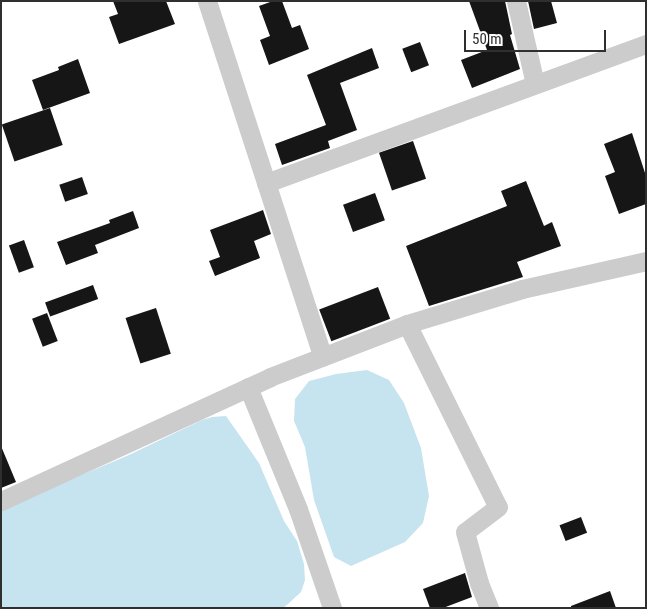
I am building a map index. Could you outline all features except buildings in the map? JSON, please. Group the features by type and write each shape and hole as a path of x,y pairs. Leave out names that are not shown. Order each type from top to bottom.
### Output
{"street":[{"path":"207,1 323,357"},
{"path":"516,1 535,84"},
{"path":"266,183 646,44"},
{"path":"1,501 248,388 407,324 522,289 646,261"},
{"path":"407,324 498,507 465,532 479,583 489,608"},
{"path":"248,388 298,509 332,608"}],"water":[{"path":"367,370 389,380 404,403 421,448 429,496 423,523 405,542 351,566 334,557 314,500 305,447 294,421 295,399 309,381 336,374"},
{"path":"226,416 259,463 284,521 297,541 304,564 305,580 301,592 288,604 283,608 1,608 1,509 129,455 202,420"}]}
